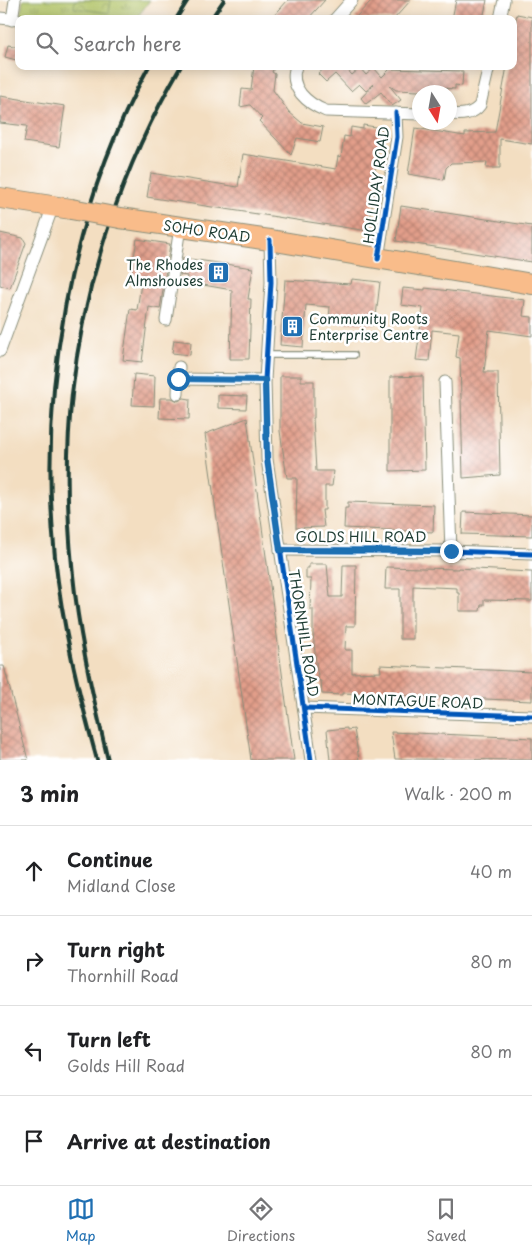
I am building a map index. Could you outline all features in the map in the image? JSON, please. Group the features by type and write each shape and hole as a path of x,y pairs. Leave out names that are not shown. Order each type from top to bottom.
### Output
{"highway":[{"name":"SOHO ROAD","path":"0,198 270,240 532,284"}],"street":[{"path":"16,0 16,15"},
{"path":"339,15 352,0"},
{"path":"501,15 504,0"},
{"path":"0,18 15,20"},
{"path":"295,70 294,78 298,90 304,99 314,106 326,111 396,113"},
{"path":"457,115 462,115 476,109 480,104 488,70"},
{"name":"HOLLIDAY ROAD","path":"378,259 397,137 396,113 412,114"},
{"path":"0,351 62,208"},
{"path":"166,320 180,227"},
{"name":"THORNHILL ROAD","path":"270,240 271,282 265,380 267,458 312,760"},
{"path":"178,394 179,367"},
{"path":"178,379 265,380"},
{"path":"445,382 451,551"},
{"name":"GOLDS HILL ROAD","path":"280,550 451,551 532,554"},
{"name":"MONTAGUE ROAD","path":"304,708 532,716"}],"lane":[{"path":"267,355 354,355"}],"green space":[{"path":"23,0 150,0 139,15 21,14"},
{"path":"75,0 111,0 109,13 74,8"}],"building":[{"path":"288,0 325,0 312,15 275,15"},
{"path":"372,0 411,0 398,15 358,15"},
{"path":"456,0 487,0 484,15 453,15"},
{"path":"517,15 532,17 532,144 500,139 500,168 486,168 487,162 451,163 446,168 444,180 408,174 415,130 428,130 465,136 465,133 495,132 506,70 517,70"},
{"path":"8,45 15,46 15,60 5,57"},
{"path":"254,70 273,70 272,72 275,74 273,90 289,112 302,123 323,127 320,142 297,138 291,155 259,121 262,118 250,105 240,107 242,89 251,90"},
{"path":"322,70 348,70 352,75 358,70 362,70 366,75 372,70 376,70 382,77 389,70 463,71 462,86 412,85 412,91 396,90 389,85 401,100 392,106 381,92 366,104 361,98 374,84 366,91 359,84 351,91 335,74 326,82 318,74"},
{"path":"0,96 65,106 59,147 24,142 27,126 0,123"},
{"path":"363,125 382,128 374,176 377,176 368,231 147,197 151,173 238,187 243,154 336,169 338,156 341,157 344,136 350,137 351,127 363,129"},
{"path":"401,206 532,226 532,262 396,241"},
{"path":"0,233 23,238 26,243 10,288 0,285"},
{"path":"137,239 170,244 160,309 149,307 142,362 123,360 130,309 137,310 142,277 131,275"},
{"path":"183,258 253,268 248,299 251,299 249,359 230,359 232,290 186,282 187,276 180,275"},
{"path":"352,279 380,282 375,325 329,321 330,307 306,305 303,347 280,345 285,280 351,284"},
{"path":"403,288 425,290 425,288 525,300 523,316 532,317 532,336 489,330 484,372 498,372 500,475 463,478 460,358 456,357 459,333 432,330 429,361 416,360 423,308 401,305"},
{"path":"174,340 191,342 190,355 172,353"},
{"path":"134,374 155,376 154,406 132,405"},
{"path":"280,376 301,376 301,381 314,381 313,418 316,471 334,471 332,486 325,486 325,510 322,510 324,527 296,528 297,478 287,478 280,431"},
{"path":"423,376 425,470 390,471 390,377"},
{"path":"218,395 247,396 246,409 218,408"},
{"path":"160,398 172,398 178,401 184,398 190,399 189,419 159,418"},
{"path":"247,418 294,760 251,760 205,434"},
{"path":"348,502 434,505 433,532 344,528 345,508 348,508"},
{"path":"463,512 532,515 532,536 462,534"},
{"path":"309,564 327,564 330,597 342,597 343,565 356,565 355,626 346,626 345,650 352,650 352,673 381,672 380,665 532,672 532,701 342,693 342,695 322,694 321,681 319,681 317,671 313,634 313,609 310,609 311,579 306,579 306,568 309,568"},
{"path":"386,567 532,572 532,601 484,600 484,605 481,605 480,611 459,611 459,593 457,593 457,588 413,586 413,639 400,639 400,589 385,589"},
{"path":"0,666 4,666 28,760 0,760"},
{"path":"347,728 347,730 354,729 359,760 330,760 327,730"},
{"path":"391,732 532,738 532,760 395,759"}],"railway":[{"path":"179,15 188,0"},
{"path":"214,15 224,0"},
{"path":"97,760 72,659 58,583 51,495 51,431 56,368 66,304 80,242 98,181 121,122 147,70"},
{"path":"108,760 85,656 72,568 68,469 72,394 86,309 96,266 109,224 141,143 179,70"}],"cycle path":[{"path":"378,259 397,137 396,113"},
{"path":"270,240 271,282 265,380 267,459 311,760"},
{"path":"280,550 451,551 532,554"},
{"path":"304,708 532,716"}],"place":[{"name":"The Rhodes Almshouses","path":"219,272"},
{"name":"Community Roots Enterprise Centre","path":"293,326"}],"route":[{"path":"178,379 265,380 267,458 280,550 451,551"}]}
